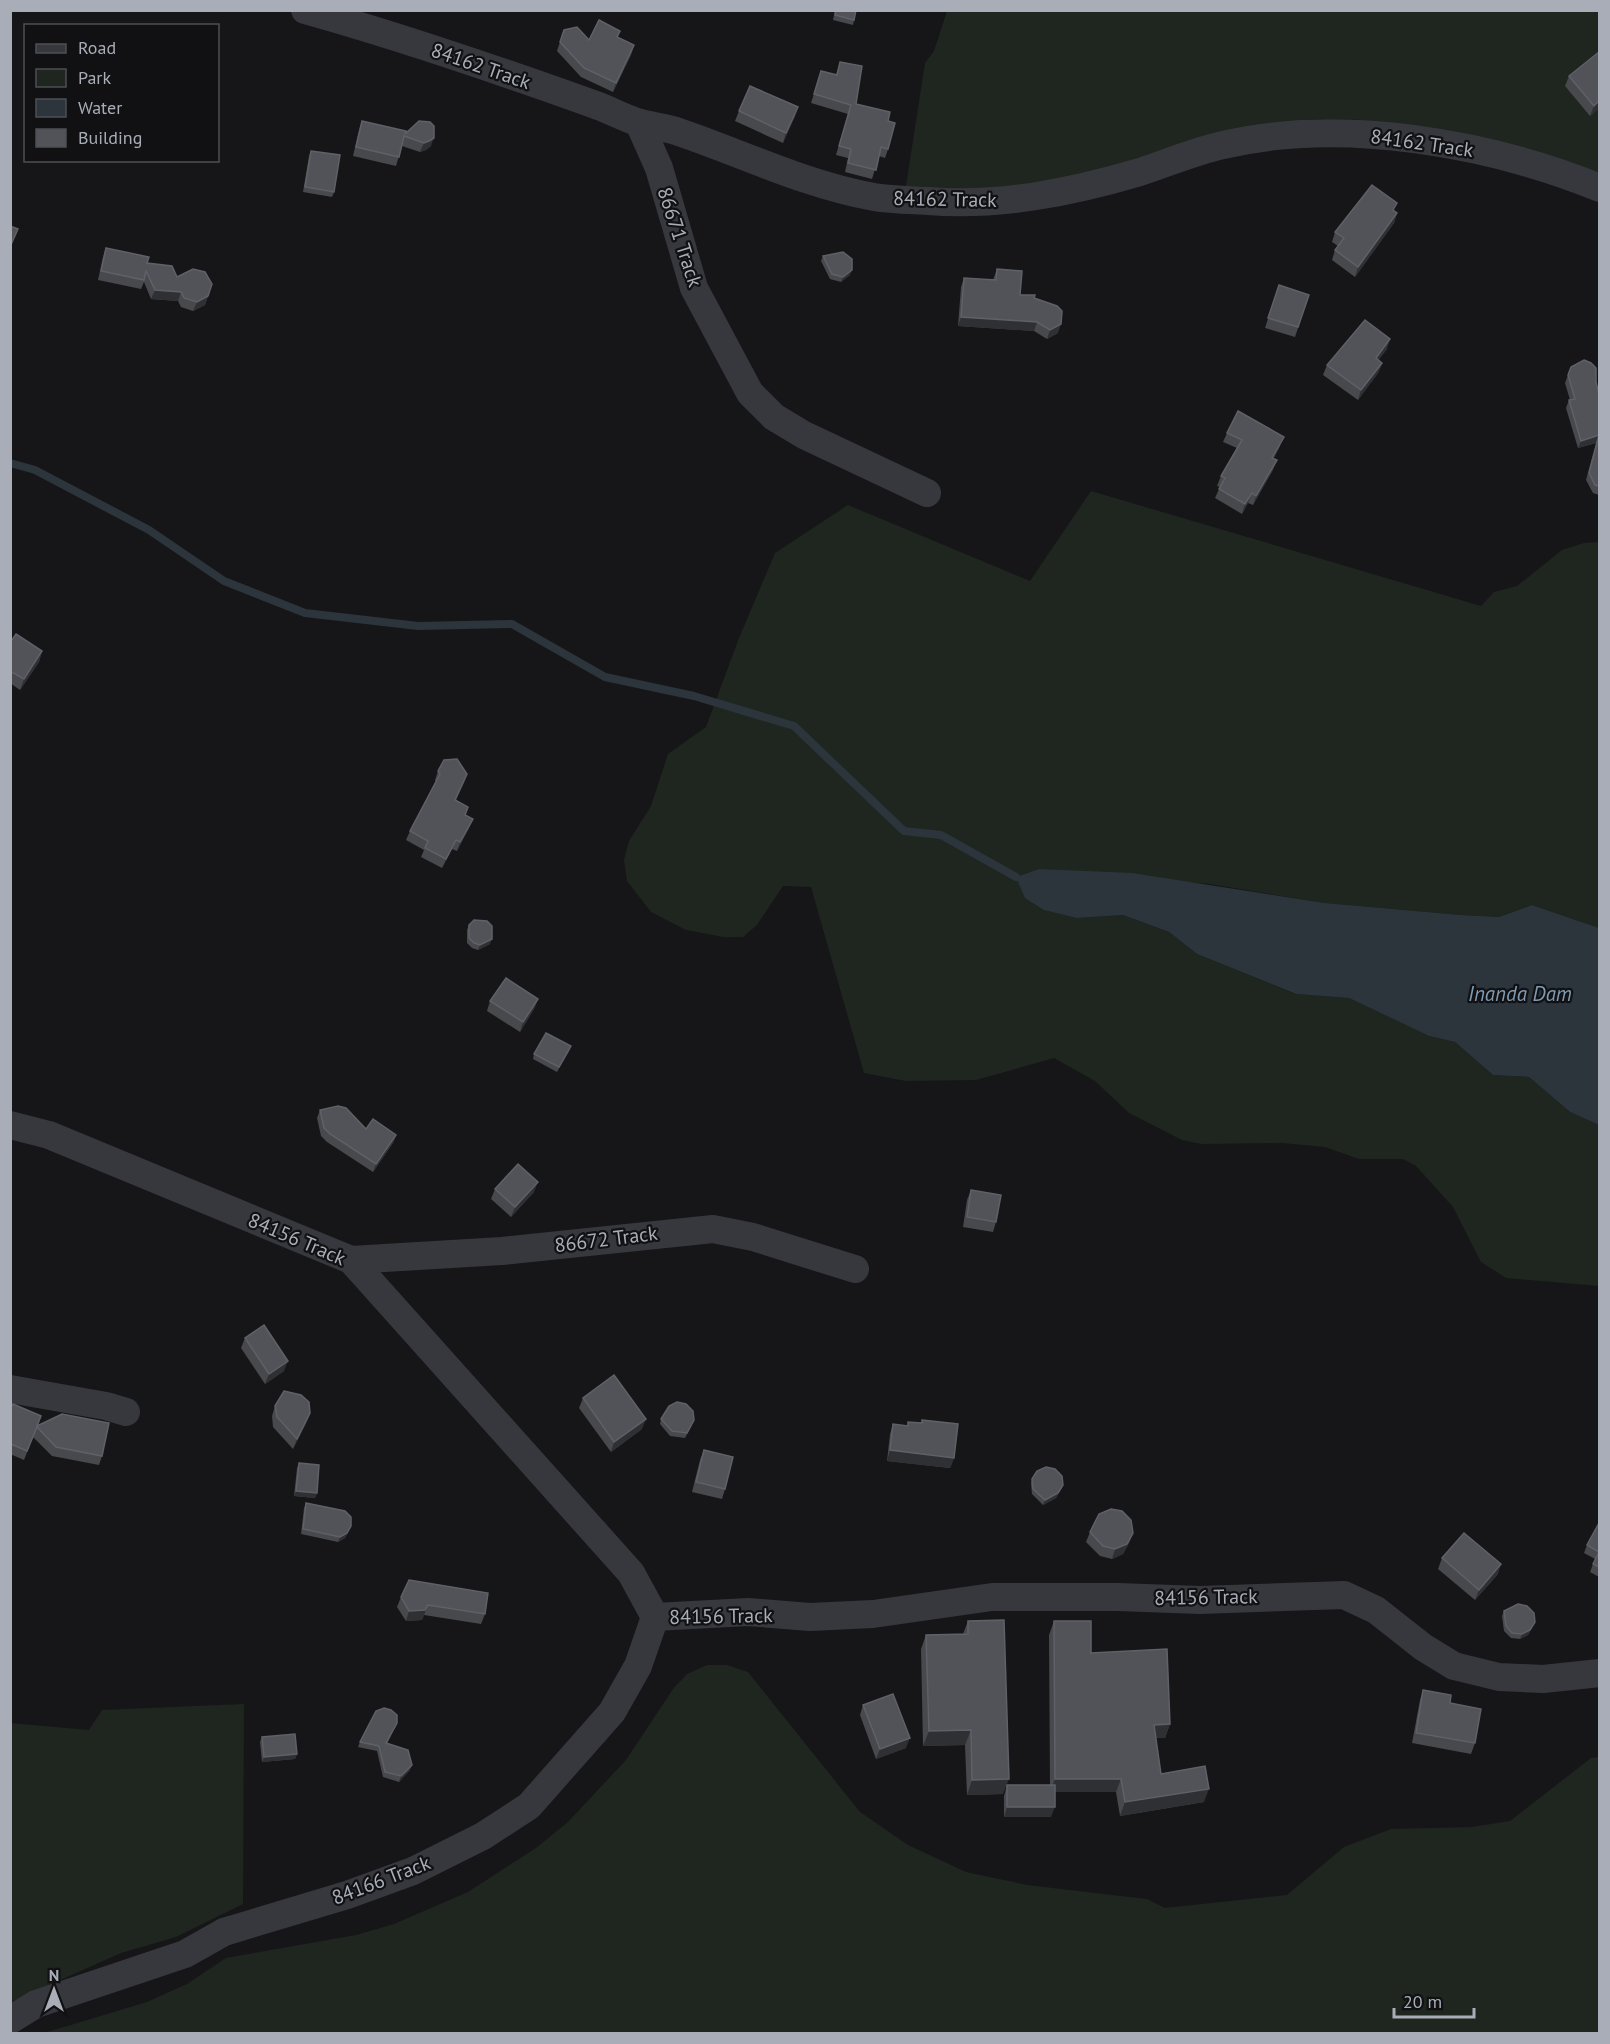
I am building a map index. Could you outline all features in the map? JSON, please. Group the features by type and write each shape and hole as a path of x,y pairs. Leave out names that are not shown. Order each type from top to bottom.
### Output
{"street":[{"name":"84162 Track","path":"305,10 447,54 595,105 639,123 672,130 874,197 933,202 987,202 1058,193 1138,173 1223,145 1323,134 1381,135 1482,151 1563,173 1599,188"},
{"name":"86671 Track","path":"639,123 659,168 694,288 750,393 774,417 804,435 927,493"},
{"name":"84156 Track","path":"10,1125 49,1135 351,1260 632,1573 655,1617 748,1612 810,1617 873,1614 992,1597 1118,1597 1200,1600 1344,1595 1376,1610 1423,1647 1454,1666 1510,1678 1543,1679 1599,1673"},
{"name":"86672 Track","path":"351,1260 502,1251 678,1230 713,1229 753,1237 855,1269"},
{"path":"10,1389 106,1406 126,1412"},
{"name":"84166 Track","path":"10,2020 36,2004 185,1954 224,1932 347,1895 413,1871 483,1836 529,1806 612,1712 638,1666 655,1617"}],"green space":[{"path":"947,11 1599,11 1599,176 1501,145 1354,119 1311,119 1217,134 1102,170 1049,181 961,194 905,192 925,63 934,51"},
{"path":"1091,491 1481,606 1494,592 1517,586 1562,550 1584,543 1599,542 1599,928 1532,905 1499,917 1461,915 1325,903 1210,884 1039,869 1016,877 1078,918 1123,915 1169,932 1197,954 1295,994 1349,998 1429,1036 1455,1042 1493,1075 1529,1077 1570,1112 1599,1125 1599,1286 1506,1278 1481,1262 1453,1207 1416,1166 1403,1159 1359,1159 1325,1147 1282,1143 1201,1144 1182,1140 1129,1113 1095,1081 1054,1058 976,1080 906,1081 864,1073 811,887 783,886 757,925 743,937 723,937 686,930 651,912 627,881 624,860 629,841 651,806 668,754 706,727 739,638 775,553 848,505 1030,581"},
{"path":"707,1665 727,1665 748,1672 860,1812 908,1845 966,1872 1027,1885 1147,1899 1165,1908 1287,1895 1344,1847 1391,1829 1472,1827 1510,1821 1591,1758 1599,1757 1599,2033 44,2033 147,2002 187,1984 226,1958 356,1935 394,1924 468,1892 536,1848 568,1822 626,1760 673,1689 687,1674"},
{"path":"244,1704 243,1904 176,1937 121,1953 11,2002 11,1723 89,1730 102,1710"}],"water":[{"name":"Inanda Dam","path":"1039,869 1132,873 1325,903 1461,915 1499,917 1532,905 1599,928 1599,1125 1570,1112 1529,1077 1493,1075 1455,1042 1429,1036 1349,998 1296,994 1197,954 1169,932 1123,915 1077,918 1044,910 1025,898 1016,877"}],"building":[{"path":"836,10 856,10 854,20 835,15"},
{"path":"599,20 620,31 617,37 634,45 616,83 584,68 560,42 564,30 577,27 589,40"},
{"path":"1599,52 1599,101 1594,106 1569,76"},
{"path":"840,62 862,66 856,104 890,112 888,121 895,123 888,149 881,147 876,170 848,163 851,149 839,146 851,105 814,94 821,71 837,75"},
{"path":"750,86 798,107 786,133 739,111"},
{"path":"362,121 406,131 405,134 419,121 430,122 434,126 434,138 424,143 404,136 399,157 356,147"},
{"path":"311,151 340,155 334,192 305,187"},
{"path":"1372,185 1397,203 1393,210 1397,213 1358,267 1335,250 1344,238 1335,232"},
{"path":"10,226 18,229 10,247"},
{"path":"106,248 149,257 147,263 172,266 177,277 193,269 205,272 212,284 208,296 197,302 184,298 181,292 155,290 146,271 144,280 101,271"},
{"path":"843,252 852,259 852,270 843,277 832,274 823,256"},
{"path":"997,269 1022,271 1020,295 1035,295 1034,298 1057,306 1062,311 1061,324 1050,330 1037,322 961,317 964,278 996,280"},
{"path":"1279,285 1309,295 1298,327 1268,318"},
{"path":"1365,320 1390,339 1376,358 1382,363 1361,390 1327,365"},
{"path":"1584,360 1596,368 1599,394 1599,435 1581,441 1569,400 1575,399 1568,375 1571,367"},
{"path":"1238,411 1284,437 1272,458 1277,460 1256,496 1252,493 1245,504 1219,489 1225,478 1221,476 1242,440 1227,433"},
{"path":"1599,435 1599,486 1595,485 1589,473"},
{"path":"16,634 42,651 24,679 10,671 10,643"},
{"path":"457,759 467,774 455,800 468,807 465,815 473,819 460,842 456,840 446,859 425,848 428,841 410,831 440,774 438,771 444,760"},
{"path":"474,920 487,921 492,926 492,939 480,945 469,938 469,925"},
{"path":"506,978 538,999 523,1022 490,1001"},
{"path":"546,1033 571,1046 559,1067 534,1054"},
{"path":"338,1106 346,1108 366,1129 373,1119 396,1135 376,1164 324,1128 320,1110"},
{"path":"518,1164 538,1182 515,1207 495,1189"},
{"path":"971,1190 1001,1195 996,1222 967,1217"},
{"path":"264,1325 288,1361 269,1374 245,1338"},
{"path":"614,1375 646,1419 614,1442 583,1398"},
{"path":"284,1391 301,1395 309,1402 310,1413 297,1439 277,1417 275,1406"},
{"path":"677,1402 686,1404 693,1411 694,1420 687,1433 672,1431 661,1419 669,1406"},
{"path":"13,1404 41,1416 37,1426 62,1414 109,1423 102,1456 56,1447 37,1427 27,1451 10,1445 10,1410"},
{"path":"922,1420 958,1424 954,1458 890,1450 893,1424 908,1426 908,1422 922,1423"},
{"path":"704,1450 733,1457 725,1489 696,1482"},
{"path":"299,1463 319,1465 317,1493 296,1491"},
{"path":"1046,1467 1055,1469 1062,1476 1063,1485 1058,1493 1045,1500 1033,1489 1032,1479 1037,1471"},
{"path":"306,1503 345,1511 351,1517 351,1526 347,1533 340,1537 303,1529"},
{"path":"1111,1509 1122,1511 1131,1520 1133,1533 1127,1544 1115,1549 1103,1546 1090,1532 1099,1514"},
{"path":"1599,1523 1599,1552 1587,1545"},
{"path":"1464,1533 1501,1564 1479,1590 1442,1558"},
{"path":"1599,1552 1599,1567 1593,1564"},
{"path":"409,1580 488,1593 485,1614 428,1605 425,1610 409,1611 401,1597"},
{"path":"1518,1604 1527,1606 1534,1613 1535,1622 1530,1630 1522,1634 1512,1633 1506,1626 1504,1611"},
{"path":"1004,1620 1009,1779 972,1780 971,1730 929,1731 926,1635 968,1634 968,1621"},
{"path":"1054,1621 1091,1621 1091,1653 1167,1649 1170,1724 1154,1725 1161,1774 1205,1766 1209,1789 1125,1802 1121,1779 1055,1779"},
{"path":"1423,1690 1451,1695 1450,1703 1481,1709 1475,1743 1416,1733"},
{"path":"893,1694 910,1738 880,1749 863,1705"},
{"path":"384,1708 397,1715 397,1723 386,1743 408,1750 412,1765 401,1776 385,1772 379,1746 360,1742 376,1711"},
{"path":"295,1734 297,1754 264,1757 262,1737"},
{"path":"1007,1785 1055,1785 1055,1807 1007,1807"}],"waterway":[{"path":"10,463 35,470 149,530 224,581 305,613 418,626 512,624 605,677 694,696 794,726 904,831 941,835 1016,877"}]}
